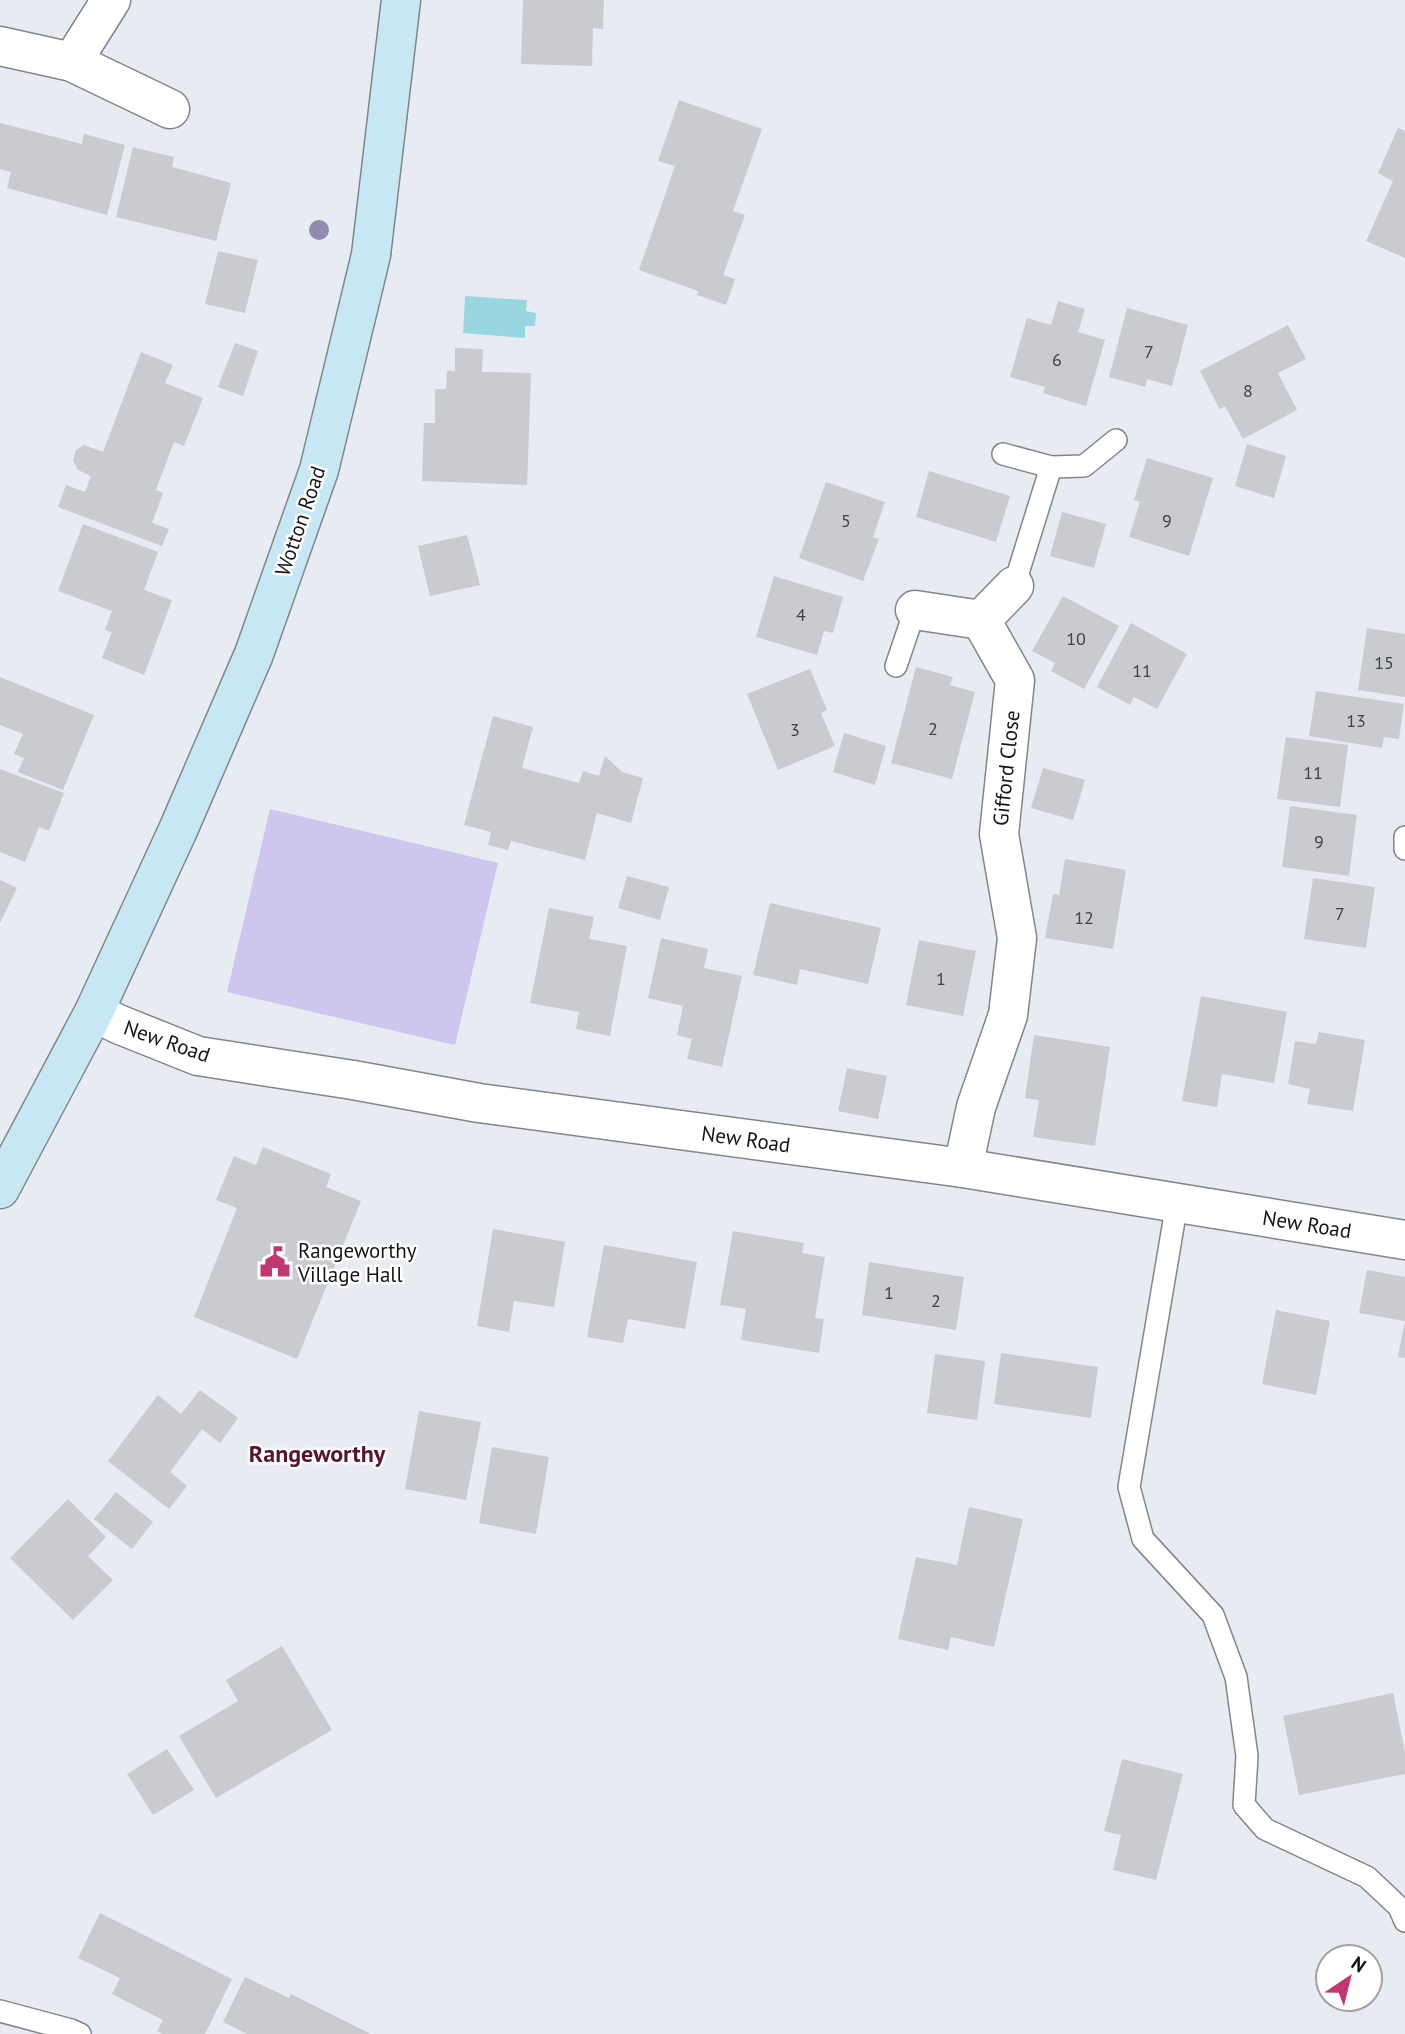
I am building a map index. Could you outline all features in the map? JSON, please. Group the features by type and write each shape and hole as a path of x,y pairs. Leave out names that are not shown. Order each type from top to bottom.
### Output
{"main road":[{"name":"Wotton Road","path":"0,1189 94,1012 178,830 254,653 319,470 371,255 401,0"}],"street":[{"path":"72,62 111,0"},
{"path":"0,46 72,62 170,109"},
{"path":"915,610 981,620 1014,586"},
{"name":"Gifford Close","path":"962,1168 976,1107 1008,1015 1017,937 999,834 1015,680 981,620"},
{"name":"New Road","path":"94,1012 198,1056 480,1102 962,1168 1405,1240"}],"lane":[{"path":"1003,454 1051,467 1083,466 1116,440"},
{"path":"1014,586 1051,467"},
{"path":"896,666 915,610"},
{"path":"1405,837 1405,849"},
{"path":"1177,1203 1129,1487 1143,1539 1213,1615 1236,1677 1247,1756 1244,1805 1265,1829 1367,1877 1399,1908 1405,1922"},
{"path":"0,2011 80,2034"}],"shaded area":[{"path":"270,809 498,863 455,1045 227,992"}],"water":[{"path":"465,296 527,300 526,311 536,313 535,326 525,326 525,338 463,333"}],"building":[{"path":"523,0 604,0 603,29 593,28 592,66 521,64"},
{"path":"679,100 762,129 733,211 745,215 723,275 735,279 726,305 697,295 698,291 639,270 675,166 658,161"},
{"path":"0,123 82,144 84,134 125,145 107,215 7,188 11,172 0,169"},
{"path":"1398,128 1405,131 1405,258 1366,241 1393,181 1378,173"},
{"path":"133,147 174,157 172,167 231,183 216,241 116,217"},
{"path":"218,251 258,260 245,313 205,304"},
{"path":"1058,301 1085,309 1078,332 1105,340 1086,406 1043,393 1045,387 1010,377 1027,318 1051,325"},
{"path":"1127,308 1188,325 1172,386 1147,379 1145,387 1109,377"},
{"path":"1288,325 1306,359 1278,373 1297,410 1243,439 1225,406 1220,410 1200,371"},
{"path":"235,343 258,351 243,396 218,387"},
{"path":"455,348 483,349 482,372 531,373 527,485 422,481 424,423 435,423 435,389 446,389 447,371 455,371"},
{"path":"141,352 173,365 165,383 203,398 184,446 174,442 156,490 163,493 152,523 169,529 162,546 58,507 66,485 85,492 91,476 78,470 73,461 76,450 84,445 103,452"},
{"path":"1247,444 1286,456 1274,498 1235,486"},
{"path":"1147,458 1213,478 1189,556 1129,537 1140,502 1134,500"},
{"path":"929,471 1010,496 996,542 916,517"},
{"path":"826,482 885,502 873,537 879,539 863,581 799,558"},
{"path":"1062,512 1106,524 1094,568 1050,556"},
{"path":"83,524 158,552 144,590 172,600 144,675 102,658 112,632 105,630 112,611 58,591"},
{"path":"467,535 480,585 430,596 418,546"},
{"path":"774,576 843,597 833,633 824,631 817,655 756,637"},
{"path":"1063,596 1119,626 1084,689 1051,671 1055,663 1032,651"},
{"path":"1131,623 1187,654 1157,709 1134,697 1130,705 1097,687"},
{"path":"1367,628 1405,634 1405,697 1358,690"},
{"path":"916,667 953,677 950,685 975,692 952,779 891,763"},
{"path":"810,669 827,710 821,713 835,746 778,770 747,694"},
{"path":"0,677 94,715 63,790 18,772 24,758 14,754 23,734 0,725"},
{"path":"1316,691 1404,704 1399,739 1384,737 1382,748 1309,736"},
{"path":"493,716 533,727 522,768 579,783 583,771 599,776 605,756 622,772 643,778 631,823 597,813 585,860 511,841 508,850 488,845 491,832 464,825"},
{"path":"844,733 886,746 875,785 833,772"},
{"path":"1286,737 1348,745 1340,807 1277,799"},
{"path":"1043,768 1085,780 1073,820 1031,808"},
{"path":"0,769 64,793 49,831 39,827 25,862 0,852"},
{"path":"1290,806 1357,815 1349,876 1282,867"},
{"path":"1065,859 1126,870 1113,949 1045,938 1053,894 1059,895"},
{"path":"627,876 669,887 660,920 618,908"},
{"path":"1313,878 1375,887 1366,948 1304,939"},
{"path":"0,880 17,888 0,923"},
{"path":"770,903 881,928 868,984 800,969 797,985 753,975"},
{"path":"549,908 594,917 589,939 627,946 610,1036 576,1029 579,1012 530,1003"},
{"path":"661,938 708,949 704,968 742,976 722,1067 687,1059 692,1039 677,1035 683,1006 648,998"},
{"path":"919,940 976,951 963,1016 906,1005"},
{"path":"1201,996 1287,1012 1274,1083 1222,1074 1217,1107 1182,1101"},
{"path":"1319,1032 1365,1040 1353,1111 1307,1104 1310,1089 1288,1084 1295,1041 1316,1044"},
{"path":"1034,1035 1110,1047 1095,1146 1033,1137 1039,1100 1025,1098"},
{"path":"847,1068 887,1076 878,1119 838,1111"},
{"name":"Rangeworthy Village Hall","path":"263,1147 331,1174 326,1187 361,1201 297,1359 194,1317 237,1208 216,1200 234,1156 256,1165"},
{"path":"493,1229 565,1242 554,1307 514,1301 509,1332 477,1326"},
{"path":"733,1231 804,1243 802,1253 825,1257 815,1318 824,1319 819,1353 741,1340 746,1309 720,1305"},
{"path":"604,1245 697,1262 685,1329 628,1319 623,1343 587,1337"},
{"path":"869,1262 964,1277 956,1330 862,1315"},
{"path":"1367,1270 1405,1277 1405,1321 1359,1313"},
{"path":"1276,1310 1330,1321 1316,1395 1262,1384"},
{"path":"1405,1325 1405,1358 1398,1357"},
{"path":"1001,1353 1098,1367 1091,1418 994,1404"},
{"path":"935,1354 985,1361 977,1420 927,1413"},
{"path":"200,1390 238,1418 220,1443 202,1429 170,1472 187,1486 169,1509 108,1461 158,1395 181,1414"},
{"path":"419,1411 481,1422 466,1500 405,1489"},
{"path":"492,1447 549,1457 536,1534 479,1523"},
{"path":"116,1492 153,1522 132,1549 94,1519"},
{"path":"68,1499 106,1537 88,1556 113,1580 73,1620 10,1558"},
{"path":"969,1507 1023,1519 994,1647 951,1637 948,1650 898,1639 916,1557 957,1565"},
{"path":"282,1646 332,1730 216,1798 179,1736 238,1701 226,1680"},
{"path":"1393,1693 1405,1752 1405,1774 1299,1795 1283,1716"},
{"path":"167,1749 194,1790 153,1815 127,1774"},
{"path":"1122,1759 1183,1774 1156,1880 1113,1870 1121,1835 1104,1831"},
{"path":"100,1913 232,1979 205,2034 163,2034 157,2031 163,2020 112,1994 120,1978 78,1958"},
{"path":"245,1977 289,1998 291,1994 371,2034 247,2034 223,2022"}],"place":[{"name":"Rangeworthy Village Hall","path":"275,1262"}],"district":[{"name":"Rangeworthy","path":"317,1453"}]}
